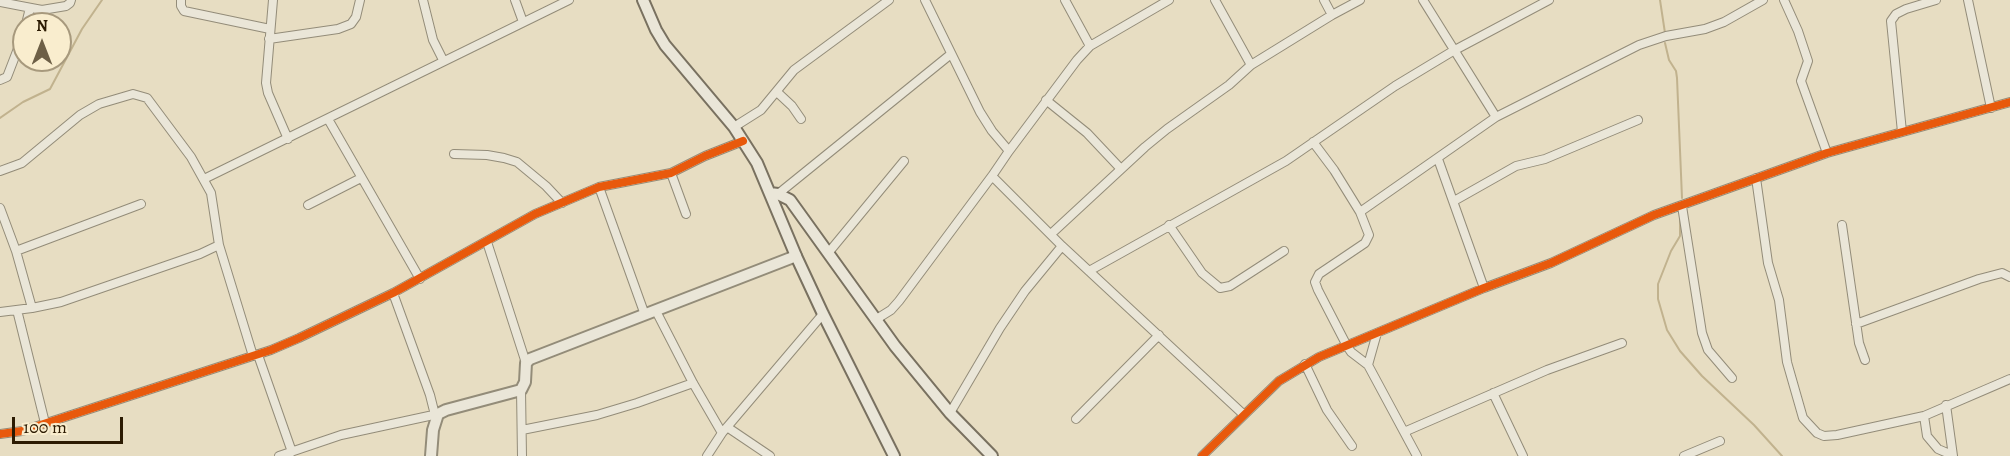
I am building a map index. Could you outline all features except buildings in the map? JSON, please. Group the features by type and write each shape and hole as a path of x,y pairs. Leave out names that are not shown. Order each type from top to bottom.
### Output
{"main road":[{"path":"643,0 656,30 666,45 734,128 757,163 774,194 796,256 823,314 894,456"},
{"path":"774,194 790,200 875,320 950,413 992,456"},
{"path":"431,456 437,414 521,390 526,378 526,363 530,359 796,256"}],"street":[{"path":"0,2 42,10 66,6 72,0"},
{"path":"182,0 181,6 184,11 270,29"},
{"path":"273,0 266,83 288,139"},
{"path":"269,39 325,31 351,24 356,17 360,0"},
{"path":"423,0 433,40 443,60"},
{"path":"515,0 522,22"},
{"path":"204,179 569,0"},
{"path":"734,128 761,110 794,70 889,0"},
{"path":"925,0 980,112 1008,151"},
{"path":"1065,0 1090,46"},
{"path":"875,320 891,310 899,301 1046,100 1090,46 1169,0"},
{"path":"1215,0 1251,65"},
{"path":"1324,0 1332,15"},
{"path":"1051,234 1120,168 1167,129 1229,85 1251,65 1360,0"},
{"path":"1423,0 1496,117"},
{"path":"1089,271 1286,161 1372,100 1453,51 1550,0"},
{"path":"1360,212 1496,117 1639,45 1666,36 1705,29 1724,22 1763,0"},
{"path":"1784,0 1807,58 1808,62 1801,81 1827,153"},
{"path":"1902,132 1891,21 1896,14 1906,9 1936,0"},
{"path":"1968,0 1991,108"},
{"path":"29,12 30,8"},
{"path":"774,194 951,54"},
{"path":"0,80 7,77 12,64"},
{"path":"777,92 792,106 801,119"},
{"path":"0,171 22,163 80,115 99,104 133,94 147,98 191,157 211,193 219,244 256,356 292,452"},
{"path":"1046,100 1088,134 1120,168"},
{"path":"1202,456 1279,381 1305,364 1484,288 1551,263 1654,215 1827,153 2010,102"},
{"path":"328,119 420,279"},
{"path":"1454,201 1516,166 1545,159 1638,120"},
{"path":"0,434 22,431 256,356 299,339 393,293 535,214 599,188 671,173 743,141"},
{"path":"1313,142 1334,170 1360,212 1369,235 1368,240 1319,274 1315,282 1347,346 1351,352 1368,364 1417,456"},
{"path":"454,154 495,157 516,162 546,186 562,203"},
{"path":"1438,159 1484,288"},
{"path":"829,252 904,160"},
{"path":"671,173 686,214"},
{"path":"992,176 1062,246 1243,414"},
{"path":"308,205 361,178"},
{"path":"1756,178 1768,263 1779,300 1787,362 1799,407 1808,425 1816,433 1824,436 1924,416 2010,379"},
{"path":"599,188 645,315"},
{"path":"16,251 141,204"},
{"path":"1682,206 1702,333 1708,350 1732,378"},
{"path":"0,208 16,251 32,308"},
{"path":"1169,225 1202,273 1220,288 1230,286 1284,251"},
{"path":"1842,225 1859,343 1865,360"},
{"path":"487,242 526,363"},
{"path":"0,312 61,302 200,254 219,244"},
{"path":"950,413 1000,328 1025,291 1062,246"},
{"path":"1856,324 1979,279 2002,273 2010,277"},
{"path":"279,456 341,435 437,414 393,293"},
{"path":"17,310 45,423"},
{"path":"656,311 693,383 725,430 770,456"},
{"path":"707,456 725,430 823,314"},
{"path":"1368,364 1377,333"},
{"path":"1076,418 1159,335"},
{"path":"1404,432 1547,370 1622,343"},
{"path":"1305,364 1327,410 1352,446"},
{"path":"522,430 597,415 693,383"},
{"path":"521,390 522,456"},
{"path":"1492,393 1523,456"},
{"path":"1946,405 1952,455"},
{"path":"1924,416 1927,436 1938,449 1952,455"},
{"path":"1684,456 1720,441"}],"waterway":[{"path":"0,118 23,102 50,89 82,29 102,0"},
{"path":"1660,0 1665,33"},
{"path":"1665,43 1677,78 1682,198"},
{"path":"1680,217 1680,236 1671,251 1658,284 1658,299 1667,330 1680,351 1702,376 1754,425 1782,456"}],"cycle path":[{"path":"1202,456 1279,381 1319,357 1484,288 1551,263 1654,215 1827,153 2010,102"},
{"path":"0,434 22,431 271,350 393,293 535,214 599,187 671,173 743,141"}]}
